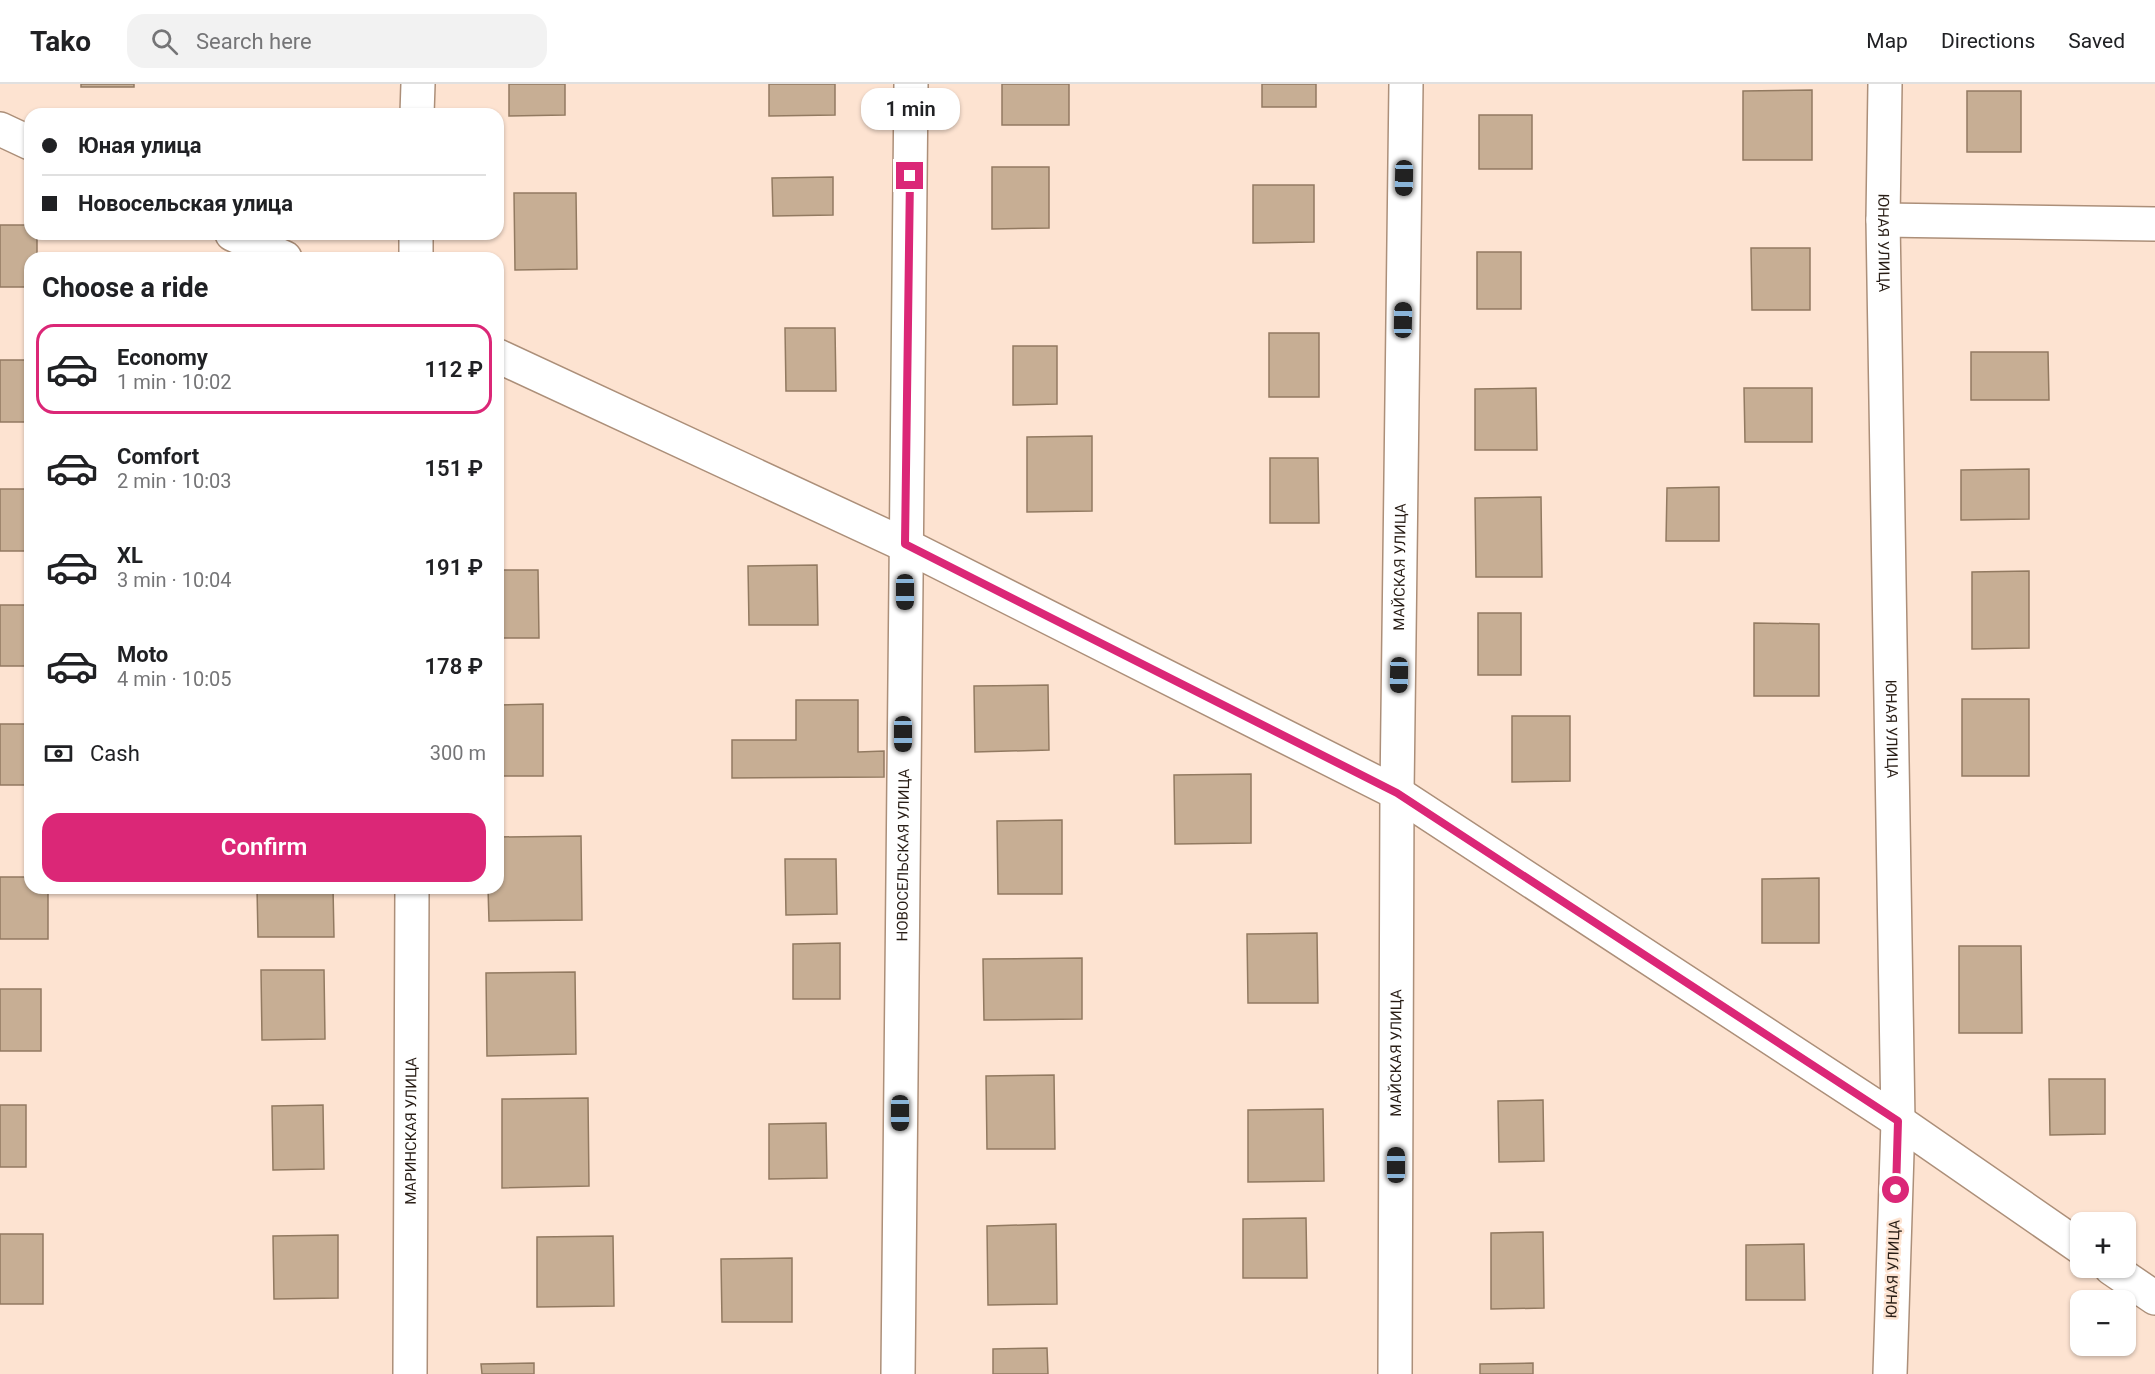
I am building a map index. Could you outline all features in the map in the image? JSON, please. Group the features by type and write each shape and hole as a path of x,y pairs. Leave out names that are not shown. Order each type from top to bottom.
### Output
{"street":[{"path":"417,108 418,84"},
{"name":"НОВОСЕЛЬСКАЯ УЛИЦА","path":"898,1374 911,84"},
{"name":"МАЙСКАЯ УЛИЦА","path":"1395,1374 1397,793 1406,84"},
{"name":"ЮНАЯ УЛИЦА","path":"1885,84 1883,220 1898,1121 1890,1374"},
{"path":"0,129 24,140"},
{"path":"1883,220 2155,224"},
{"path":"245,240 272,252"},
{"path":"504,359 905,544 1397,793 1898,1121 2070,1239"},
{"name":"МАРИНСКАЯ УЛИЦА","path":"410,1374 412,894"},
{"path":"2126,1278 2155,1298"}],"building":[{"path":"81,84 134,84 134,87 81,87"},
{"path":"509,84 565,84 565,115 509,116"},
{"path":"769,84 835,84 835,115 769,116"},
{"path":"1002,84 1069,84 1069,125 1002,125"},
{"path":"1262,84 1316,84 1316,107 1262,107"},
{"path":"1812,90 1812,160 1743,160 1743,91"},
{"path":"1967,91 2021,91 2021,152 1967,152"},
{"path":"1479,115 1532,115 1532,169 1479,169"},
{"path":"992,167 1049,167 1049,228 992,229"},
{"path":"833,177 833,215 773,216 772,178"},
{"path":"1253,185 1314,185 1314,242 1253,243"},
{"path":"514,193 576,193 577,269 515,270"},
{"path":"0,225 24,225 24,240 37,240 37,252 24,252 24,287 0,287"},
{"path":"1751,248 1810,248 1810,310 1752,310"},
{"path":"1477,252 1521,252 1521,309 1477,309"},
{"path":"785,328 835,328 836,391 786,391"},
{"path":"1269,333 1319,333 1319,397 1269,397"},
{"path":"1013,346 1057,346 1057,404 1013,405"},
{"path":"1971,352 2048,352 2049,400 1971,400"},
{"path":"0,360 24,360 24,422 0,422"},
{"path":"1536,388 1537,450 1475,450 1475,389"},
{"path":"1744,388 1812,388 1812,442 1745,442"},
{"path":"1092,436 1092,511 1027,512 1027,437"},
{"path":"1270,458 1318,458 1319,523 1270,523"},
{"path":"2029,469 2029,519 1961,520 1961,470"},
{"path":"1719,487 1719,541 1666,541 1667,488"},
{"path":"0,489 24,489 24,551 0,551"},
{"path":"1541,497 1542,577 1476,577 1475,498"},
{"path":"817,565 818,625 749,625 748,566"},
{"path":"504,570 538,570 539,638 504,638"},
{"path":"2029,571 2029,648 1972,649 1972,572"},
{"path":"0,605 24,605 24,666 0,666"},
{"path":"1478,613 1521,613 1521,675 1478,675"},
{"path":"1754,623 1819,624 1819,696 1754,696"},
{"path":"1048,685 1049,750 975,752 974,686"},
{"path":"1962,699 2029,699 2029,776 1962,776"},
{"path":"796,700 858,700 858,752 884,751 884,777 732,778 732,740 796,740"},
{"path":"543,704 543,776 504,776 504,705"},
{"path":"1512,716 1570,716 1570,781 1512,782"},
{"path":"0,724 24,724 24,785 0,785"},
{"path":"1251,774 1251,843 1175,844 1174,775"},
{"path":"1062,820 1062,894 998,894 997,821"},
{"path":"581,836 582,920 489,921 488,894 504,894 504,837"},
{"path":"785,859 836,859 837,914 786,915"},
{"path":"0,877 24,877 24,894 48,894 48,939 0,939"},
{"path":"1819,878 1819,943 1762,943 1762,879"},
{"path":"257,894 333,894 334,937 258,937"},
{"path":"1317,933 1318,1003 1248,1003 1247,934"},
{"path":"840,943 840,999 793,999 793,944"},
{"path":"1959,946 2021,946 2022,1033 1959,1033"},
{"path":"1082,958 1082,1019 984,1020 983,959"},
{"path":"261,970 324,970 325,1039 262,1040"},
{"path":"575,972 576,1054 487,1056 486,973"},
{"path":"0,989 41,989 41,1051 0,1051"},
{"path":"1054,1075 1055,1149 987,1149 986,1076"},
{"path":"2049,1079 2105,1079 2105,1134 2050,1135"},
{"path":"588,1098 589,1186 502,1188 502,1099"},
{"path":"1543,1100 1544,1161 1499,1162 1498,1101"},
{"path":"0,1105 26,1105 26,1167 0,1167"},
{"path":"323,1105 324,1169 273,1170 272,1106"},
{"path":"1323,1109 1324,1181 1248,1182 1248,1110"},
{"path":"826,1123 827,1178 769,1179 769,1124"},
{"path":"1306,1218 1307,1278 1243,1278 1243,1219"},
{"path":"1056,1224 1057,1304 988,1305 987,1226"},
{"path":"1543,1232 1544,1308 1491,1309 1491,1233"},
{"path":"0,1234 43,1234 43,1304 0,1304"},
{"path":"338,1235 338,1298 274,1299 273,1236"},
{"path":"613,1236 614,1306 537,1307 537,1237"},
{"path":"1804,1244 1805,1300 1746,1300 1746,1245"},
{"path":"792,1258 792,1322 722,1322 721,1259"},
{"path":"1047,1348 1048,1374 993,1374 993,1349"},
{"path":"534,1363 534,1374 482,1374 481,1364"},
{"path":"1533,1363 1533,1374 1480,1374 1480,1364"}],"route":[{"path":"910,176 905,544 1397,793 1898,1121 1896,1190"}]}
